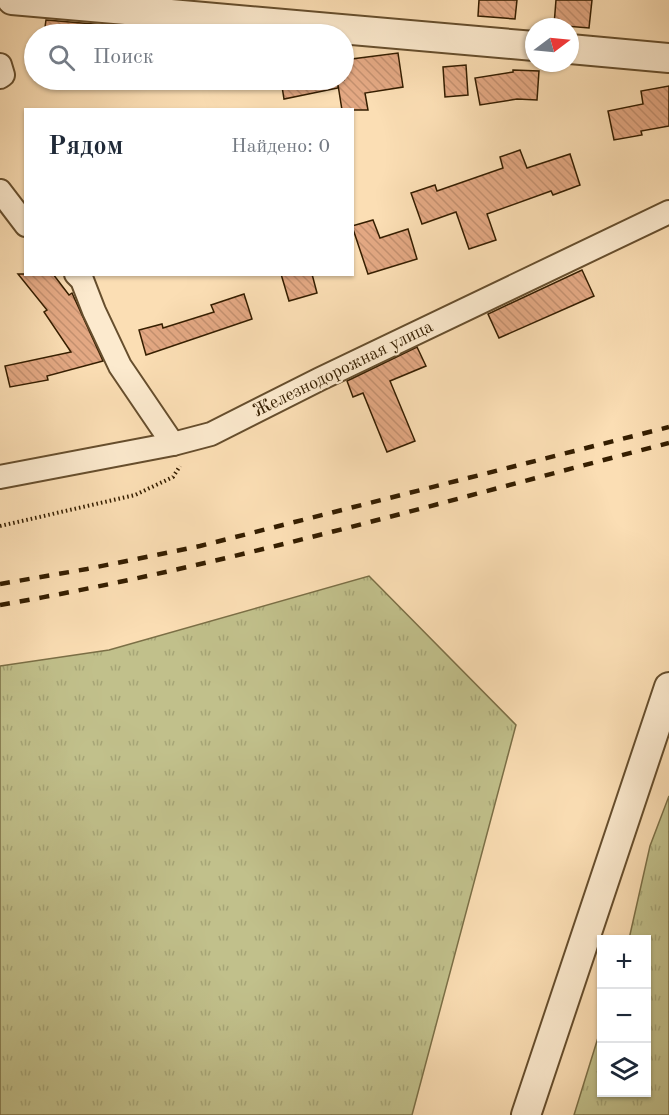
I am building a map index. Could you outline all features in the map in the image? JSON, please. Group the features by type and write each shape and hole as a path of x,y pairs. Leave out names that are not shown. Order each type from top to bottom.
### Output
{"street":[{"path":"12,0 284,24"},
{"path":"354,30 525,45"},
{"path":"579,50 669,58"},
{"path":"0,65 3,75 0,77"},
{"path":"0,190 24,222"},
{"name":"Железнодорожная улица","path":"0,477 173,444 212,434 331,374 669,212"},
{"path":"78,276 82,279 94,311 120,366 173,444"},
{"path":"526,1115 669,687"}],"path":[{"path":"0,526 135,495 173,477 196,438"}],"green space":[{"path":"369,576 516,725 412,1115 0,1115 0,666 109,650"},
{"path":"669,796 669,1115 574,1115 597,1041 597,1097 651,1097 651,935 630,935 650,846"}],"building":[{"path":"479,0 517,0 515,19 478,16"},
{"path":"556,0 592,0 589,28 579,27 579,18 555,18"},
{"path":"46,20 93,24 45,24"},
{"path":"398,53 403,87 365,93 368,110 342,108 339,90 354,90 354,59"},
{"path":"466,65 468,95 445,97 443,67"},
{"path":"513,70 539,72 537,100 517,99 480,105 475,78 513,72"},
{"path":"669,86 669,126 641,131 642,135 614,140 608,111 643,104 641,91"},
{"path":"283,90 328,90 284,99"},
{"path":"520,150 527,168 570,154 580,185 553,195 551,191 487,214 496,240 469,249 456,212 422,224 411,193 435,185 437,191 503,168 500,157"},
{"path":"373,220 380,238 408,229 417,259 368,274 354,232 354,225"},
{"path":"582,270 594,296 499,338 488,314"},
{"path":"18,274 55,276 69,295 72,293 103,361 47,376 48,380 10,387 5,366 71,352 44,312 47,310"},
{"path":"282,276 313,276 317,293 289,301"},
{"path":"244,294 252,319 146,355 139,330 162,324 163,328 214,312 211,305"},
{"path":"417,347 426,366 390,381 415,441 387,452 363,393 353,397 347,381"}],"railway":[{"path":"0,584 200,546 669,427"},
{"path":"0,605 85,589 252,552 669,443"}]}
